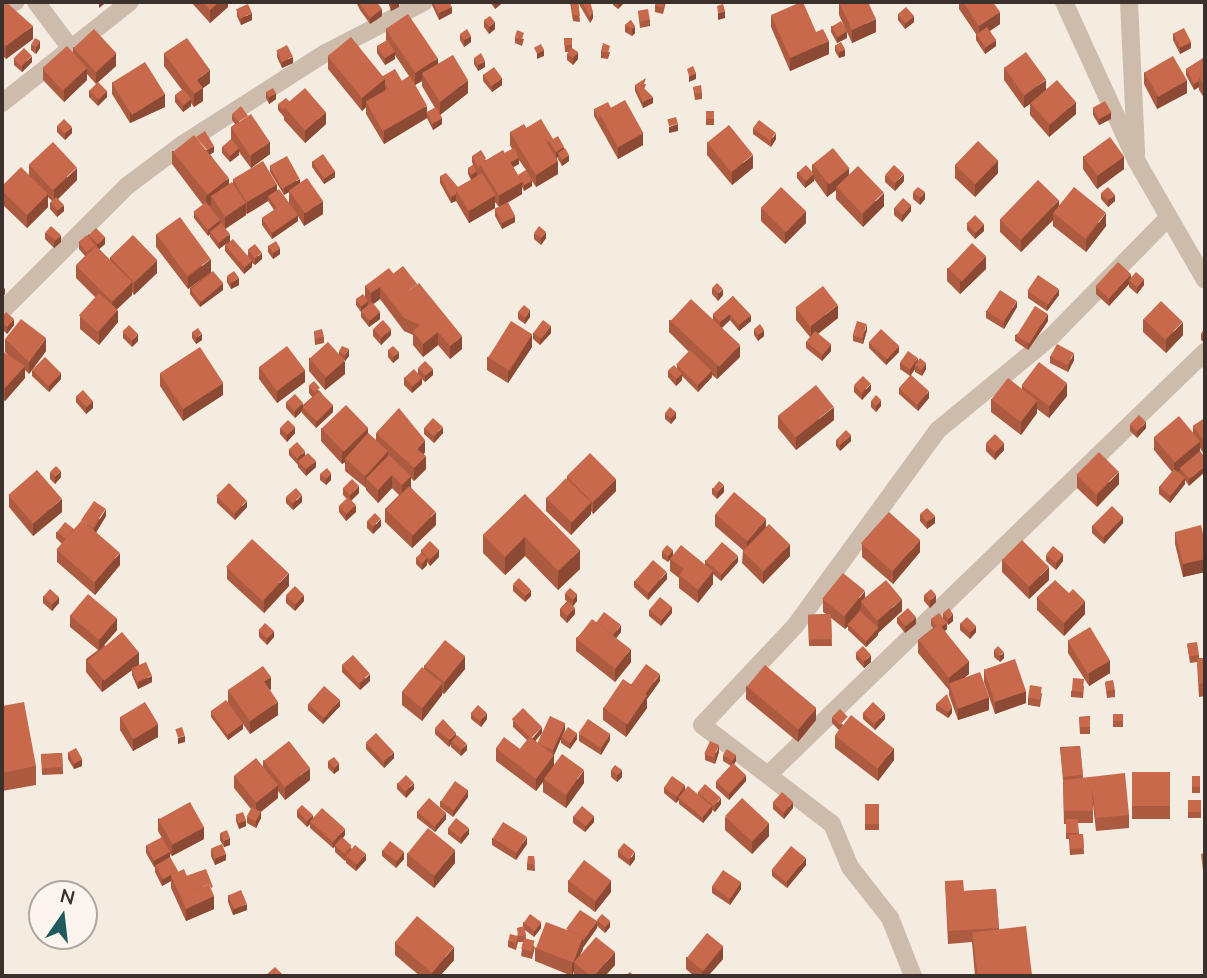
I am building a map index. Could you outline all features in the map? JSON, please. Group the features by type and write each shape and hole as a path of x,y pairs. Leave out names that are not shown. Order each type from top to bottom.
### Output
{"street":[{"path":"2,6 15,2"},
{"path":"36,2 69,47"},
{"path":"2,103 69,47 130,2"},
{"path":"2,311 127,186 183,144 324,54 425,2"},
{"path":"1064,2 1136,160 1205,280"},
{"path":"1129,2 1136,160"},
{"path":"913,976 890,918 850,867 832,824 702,725 795,626 938,430 1052,337 1168,218"},
{"path":"769,774 1205,352"}],"building":[{"path":"6,2 33,26 6,46 2,43 2,6"},
{"path":"202,2 219,2 210,10"},
{"path":"377,2 382,9 370,18 360,4"},
{"path":"433,2 449,2 452,7 439,13"},
{"path":"571,2 578,2 580,16 573,15"},
{"path":"582,2 590,2 593,12 590,17"},
{"path":"656,2 665,2 663,8 655,5"},
{"path":"801,2 816,32 823,29 829,41 790,58 771,15"},
{"path":"839,2 868,2 876,19 852,30"},
{"path":"963,2 993,2 1000,12 979,26"},
{"path":"248,4 252,13 240,18 236,9"},
{"path":"723,4 725,11 718,13 717,6"},
{"path":"906,7 914,16 906,23 898,14"},
{"path":"648,9 650,20 640,22 638,11"},
{"path":"408,14 438,58 415,73 386,29"},
{"path":"490,16 495,22 489,27 484,20"},
{"path":"631,20 635,26 632,29 625,25"},
{"path":"841,21 847,31 838,37 832,27"},
{"path":"987,27 996,40 986,48 976,34"},
{"path":"1184,28 1191,42 1181,48 1173,33"},
{"path":"94,29 117,53 96,72 74,48"},
{"path":"467,29 471,36 464,40 460,34"},
{"path":"517,30 524,33 522,39 515,37"},
{"path":"351,37 385,79 362,98 328,56"},
{"path":"35,38 40,41 37,47 31,44"},
{"path":"187,38 210,70 197,80 203,88 194,94 164,53"},
{"path":"564,38 572,38 572,45 564,45"},
{"path":"387,40 395,52 385,58 377,47"},
{"path":"841,42 845,49 839,52 835,46"},
{"path":"603,43 610,46 608,53 601,51"},
{"path":"541,44 544,50 537,54 534,48"},
{"path":"287,45 293,57 282,62 276,50"},
{"path":"67,46 87,68 63,90 42,68"},
{"path":"24,48 32,56 21,66 13,59"},
{"path":"572,48 578,52 573,58 567,54"},
{"path":"1026,52 1046,80 1024,95 1004,68"},
{"path":"481,53 485,61 478,65 474,58"},
{"path":"453,55 468,80 440,102 422,73"},
{"path":"1173,56 1187,80 1158,97 1144,72"},
{"path":"1205,57 1205,74 1194,84 1186,69"},
{"path":"145,62 165,94 132,115 112,83"},
{"path":"693,66 696,73 689,76 687,69"},
{"path":"494,67 502,78 492,86 483,75"},
{"path":"395,69 402,81 388,89 383,76"},
{"path":"1205,74 1205,87 1199,77"},
{"path":"410,76 427,105 383,131 366,102"},
{"path":"646,78 643,87 653,97 643,102 635,85"},
{"path":"1057,80 1076,102 1050,125 1031,103"},
{"path":"98,82 107,91 99,100 90,90"},
{"path":"701,85 702,93 695,94 693,87"},
{"path":"273,88 276,93 269,97 266,92"},
{"path":"305,88 326,112 305,131 284,106"},
{"path":"183,89 191,99 183,105 175,95"},
{"path":"286,98 290,102 284,110 278,104"},
{"path":"625,100 643,133 618,147 600,114"},
{"path":"1105,101 1111,112 1099,119 1093,108"},
{"path":"608,102 611,108 600,114 599,120 594,109"},
{"path":"241,106 248,116 238,122 232,114"},
{"path":"436,107 442,118 433,124 426,112"},
{"path":"706,111 714,111 714,119 706,119"},
{"path":"251,114 270,142 250,156 231,127"},
{"path":"676,117 678,124 669,126 667,119"},
{"path":"64,119 72,127 65,134 57,126"},
{"path":"541,119 553,139 558,136 564,147 556,152 544,138 535,143 526,128"},
{"path":"759,120 776,133 770,141 753,128"},
{"path":"524,124 535,143 544,138 558,161 536,175 510,132"},
{"path":"729,125 753,155 731,172 707,143"},
{"path":"205,131 214,146 207,150 196,137"},
{"path":"194,135 229,178 208,195 173,152"},
{"path":"1110,137 1124,156 1097,176 1083,156"},
{"path":"231,139 239,148 230,156 222,147"},
{"path":"978,141 998,160 975,184 955,165"},
{"path":"53,142 77,168 53,190 29,165"},
{"path":"514,148 519,158 510,162 505,153"},
{"path":"565,148 569,155 562,160 558,153"},
{"path":"833,148 849,168 829,185 813,164"},
{"path":"481,150 486,158 479,169 472,156"},
{"path":"503,150 522,182 499,196 480,164"},
{"path":"323,154 335,171 324,179 312,161"},
{"path":"287,156 300,179 282,188 270,166"},
{"path":"263,161 277,184 247,202 233,179"},
{"path":"473,165 477,171 471,175 468,168"},
{"path":"806,165 814,174 806,181 798,172"},
{"path":"894,165 904,174 895,183 885,175"},
{"path":"858,166 884,193 862,213 836,187"},
{"path":"21,167 48,194 27,215 2,191 2,186"},
{"path":"526,170 532,180 524,185 518,175"},
{"path":"446,173 458,187 456,194 451,197 440,176"},
{"path":"482,173 495,195 469,211 455,189"},
{"path":"307,178 323,201 305,214 289,191"},
{"path":"1038,180 1059,200 1021,240 1000,220"},
{"path":"232,182 246,203 225,217 211,196"},
{"path":"781,187 806,211 786,232 761,208"},
{"path":"918,187 925,192 920,198 913,192"},
{"path":"1074,187 1106,213 1085,238 1053,213"},
{"path":"1108,187 1115,195 1108,200 1101,193"},
{"path":"279,189 298,215 272,233 262,218 277,208 268,196"},
{"path":"56,197 64,205 58,210 50,203"},
{"path":"903,198 911,205 903,215 894,208"},
{"path":"206,202 220,220 208,230 193,212"},
{"path":"508,202 515,216 502,223 495,209"},
{"path":"975,215 984,224 976,233 967,223"},
{"path":"180,217 211,259 187,276 157,234"},
{"path":"221,223 230,234 219,243 210,232"},
{"path":"51,226 61,235 55,241 46,232"},
{"path":"539,226 546,232 541,238 534,233"},
{"path":"96,228 105,237 98,244 89,235"},
{"path":"87,235 95,245 87,252 78,242"},
{"path":"133,235 157,260 134,282 110,257"},
{"path":"233,239 252,261 244,267 225,246"},
{"path":"276,241 280,248 273,253 268,246"},
{"path":"972,243 986,256 962,282 948,269"},
{"path":"255,244 262,253 255,258 248,250"},
{"path":"96,246 132,282 112,302 76,266"},
{"path":"1118,262 1131,274 1109,298 1095,286"},
{"path":"403,266 417,284 407,292 393,274"},
{"path":"389,268 407,292 419,283 462,336 450,346 438,332 423,344 413,332 420,325 404,318 380,287 371,293 365,286"},
{"path":"213,271 223,283 201,302 191,290"},
{"path":"234,271 239,278 231,283 227,276"},
{"path":"1136,272 1144,279 1137,288 1129,280"},
{"path":"1038,275 1059,289 1048,305 1027,291"},
{"path":"717,283 723,289 718,294 712,288"},
{"path":"823,286 838,305 810,326 795,308"},
{"path":"1000,290 1017,301 1003,322 986,311"},
{"path":"99,293 118,310 98,332 79,315"},
{"path":"363,294 368,301 361,307 356,299"},
{"path":"733,296 751,315 739,325 730,314 720,322 713,314"},
{"path":"691,299 740,345 720,367 671,321"},
{"path":"1161,301 1183,322 1165,340 1144,319"},
{"path":"372,302 380,312 369,321 361,311"},
{"path":"524,305 530,310 525,318 518,312"},
{"path":"1035,306 1048,314 1029,344 1016,336"},
{"path":"6,312 14,319 7,327 2,323"},
{"path":"21,319 46,338 29,362 5,339"},
{"path":"383,320 391,329 381,338 373,329"},
{"path":"543,320 551,326 541,339 533,333"},
{"path":"511,321 532,334 509,371 488,357"},
{"path":"857,321 867,324 862,338 853,335"},
{"path":"760,324 764,330 758,335 754,329"},
{"path":"129,325 138,334 132,341 123,331"},
{"path":"198,328 202,334 196,338 192,332"},
{"path":"322,329 324,337 316,339 314,331"},
{"path":"881,329 899,346 887,359 869,342"},
{"path":"815,331 831,344 823,355 806,342"},
{"path":"328,342 345,361 326,377 309,359"},
{"path":"1057,344 1074,353 1067,365 1050,356"},
{"path":"287,346 305,370 277,391 259,367"},
{"path":"342,346 349,349 345,355 339,351"},
{"path":"393,346 399,352 393,357 388,350"},
{"path":"200,347 223,383 183,409 160,373"},
{"path":"690,350 712,371 698,385 676,364"},
{"path":"2,351 25,366 5,388 2,385"},
{"path":"908,351 918,358 910,369 900,362"},
{"path":"45,357 61,373 49,386 32,370"},
{"path":"920,358 926,363 922,370 915,365"},
{"path":"425,361 433,369 426,376 418,368"},
{"path":"1039,362 1067,383 1049,406 1022,385"},
{"path":"674,365 682,374 676,379 668,370"},
{"path":"414,369 422,378 412,387 404,378"},
{"path":"911,375 929,391 917,404 899,388"},
{"path":"863,376 871,384 862,393 854,385"},
{"path":"1008,378 1037,401 1021,422 991,399"},
{"path":"314,381 320,388 315,392 309,386"},
{"path":"816,385 834,407 796,438 778,416"},
{"path":"83,390 93,401 86,407 76,396"},
{"path":"319,391 333,405 317,421 303,407"},
{"path":"295,394 303,403 294,411 286,402"},
{"path":"876,395 881,400 876,406 871,401"},
{"path":"346,405 368,428 344,452 322,429"},
{"path":"670,407 676,412 671,418 665,413"},
{"path":"399,408 425,440 417,449 426,456 414,468 376,433"},
{"path":"1139,415 1146,422 1137,431 1130,424"},
{"path":"1179,416 1200,441 1175,462 1154,437"},
{"path":"433,418 443,427 434,436 424,428"},
{"path":"1205,418 1205,443 1193,426"},
{"path":"288,420 295,427 287,435 280,428"},
{"path":"846,430 851,435 840,445 836,440"},
{"path":"368,433 388,451 365,476 345,458"},
{"path":"995,434 1004,443 995,452 986,443"},
{"path":"297,442 305,451 297,458 289,449"},
{"path":"1200,451 1205,457 1205,466 1189,479 1180,468"},
{"path":"1099,452 1119,472 1096,494 1076,475"},
{"path":"308,453 316,461 306,469 298,461"},
{"path":"590,453 616,479 593,502 567,476"},
{"path":"389,455 411,476 402,485 392,475 378,490 366,478"},
{"path":"56,466 61,471 55,477 50,472"},
{"path":"327,468 331,473 326,479 320,474"},
{"path":"1174,469 1185,478 1170,496 1160,487"},
{"path":"37,470 62,499 33,524 8,495"},
{"path":"566,478 591,502 572,522 547,498"},
{"path":"352,479 359,486 350,495 343,488"},
{"path":"719,481 724,485 717,493 713,489"},
{"path":"229,483 247,501 234,513 216,496"},
{"path":"409,486 436,512 413,535 386,510"},
{"path":"296,488 302,495 292,503 286,497"},
{"path":"734,492 766,519 748,541 715,514"},
{"path":"525,494 580,550 558,571 525,537 505,557 483,535"},
{"path":"348,497 356,505 347,514 339,506"},
{"path":"94,501 106,509 93,528 81,520"},
{"path":"1112,506 1123,517 1104,537 1092,526"},
{"path":"927,508 935,516 927,522 920,514"},
{"path":"889,512 920,540 892,571 861,543"},
{"path":"375,513 381,519 373,526 367,521"},
{"path":"82,520 120,553 94,582 56,549"},
{"path":"65,522 74,529 66,539 57,532"},
{"path":"769,524 790,544 763,571 743,551"},
{"path":"1201,525 1205,559 1183,564 1175,532"},
{"path":"252,539 289,573 263,601 226,567"},
{"path":"1022,540 1049,567 1029,587 1002,560"},
{"path":"430,541 439,550 430,559 421,550"},
{"path":"722,542 738,556 721,575 706,561"},
{"path":"667,545 673,550 668,556 662,551"},
{"path":"681,545 713,571 698,590 679,575 684,569 670,559"},
{"path":"1053,546 1063,554 1056,563 1046,555"},
{"path":"421,553 427,558 422,564 416,558"},
{"path":"653,560 667,572 648,593 635,581"},
{"path":"843,573 865,591 844,616 822,599"},
{"path":"519,578 531,590 525,596 513,584"},
{"path":"886,580 902,599 877,620 861,601"},
{"path":"1055,580 1069,593 1073,589 1085,601 1064,623 1037,597"},
{"path":"295,586 304,595 295,604 286,595"},
{"path":"570,588 577,594 573,600 565,593"},
{"path":"50,589 59,597 52,604 43,596"},
{"path":"931,589 936,595 930,601 924,595"},
{"path":"88,594 117,618 99,640 70,615"},
{"path":"660,597 672,607 661,620 649,610"},
{"path":"568,601 575,608 567,616 560,609"},
{"path":"908,608 916,617 906,626 898,617"},
{"path":"949,608 953,614 948,619 943,613"},
{"path":"860,611 878,628 866,641 848,624"},
{"path":"604,612 621,625 613,635 596,622"},
{"path":"939,613 947,623 941,627 939,624 936,626 931,619"},
{"path":"831,614 832,639 809,640 808,615"},
{"path":"967,617 976,626 970,633 961,623"},
{"path":"592,619 631,649 615,669 577,639"},
{"path":"265,623 274,631 267,638 258,630"},
{"path":"939,624 969,661 949,678 919,640"},
{"path":"1090,627 1110,660 1088,674 1068,640"},
{"path":"122,632 139,652 104,681 88,661"},
{"path":"445,640 465,656 444,682 424,666"},
{"path":"1197,642 1199,655 1189,656 1187,644"},
{"path":"863,646 871,655 864,662 856,653"},
{"path":"998,646 1004,652 999,656 994,650"},
{"path":"353,655 370,674 359,684 342,665"},
{"path":"1205,658 1205,683 1199,684 1197,659"},
{"path":"1015,659 1026,691 995,702 984,670"},
{"path":"146,662 152,676 137,682 131,668"},
{"path":"646,664 660,674 645,694 631,684"},
{"path":"765,665 816,708 798,730 747,686"},
{"path":"263,666 271,677 264,681 278,702 250,721 228,690"},
{"path":"422,667 442,683 422,708 402,692"},
{"path":"980,672 989,697 958,709 949,683"},
{"path":"1073,678 1084,679 1083,692 1072,691"},
{"path":"623,679 647,695 627,724 603,708"},
{"path":"1113,680 1115,690 1107,691 1105,682"},
{"path":"1030,685 1042,687 1040,700 1028,698"},
{"path":"324,686 340,700 324,718 308,704"},
{"path":"947,694 952,707 948,712 936,704"},
{"path":"226,700 243,723 228,735 211,711"},
{"path":"24,702 36,766 2,773 2,706"},
{"path":"145,702 158,724 134,739 120,717"},
{"path":"873,702 885,713 874,724 863,713"},
{"path":"478,705 487,713 480,721 471,713"},
{"path":"523,708 542,727 531,738 512,719"},
{"path":"840,709 848,717 840,725 832,717"},
{"path":"1113,714 1123,714 1123,721 1113,721"},
{"path":"851,715 894,748 878,769 835,735"},
{"path":"550,716 565,723 553,750 537,743"},
{"path":"1090,716 1090,727 1080,727 1079,717"},
{"path":"443,719 456,733 449,740 435,728"},
{"path":"588,719 610,734 601,748 578,733"},
{"path":"182,727 185,736 178,738 175,729"},
{"path":"568,727 577,733 570,743 561,737"},
{"path":"376,733 394,752 383,762 366,743"},
{"path":"457,735 467,744 461,750 452,741"},
{"path":"504,737 520,749 530,737 554,755 536,779 496,748"},
{"path":"289,741 310,768 285,787 264,761"},
{"path":"710,741 719,745 713,758 704,754"},
{"path":"1080,746 1083,775 1063,777 1060,748"},
{"path":"76,748 82,759 74,764 68,752"},
{"path":"727,749 736,755 732,761 723,755"},
{"path":"62,753 63,767 42,768 41,754"},
{"path":"562,754 584,770 566,795 544,779"},
{"path":"334,757 339,763 334,768 328,761"},
{"path":"256,758 278,785 256,803 234,776"},
{"path":"733,763 746,775 729,794 716,781"},
{"path":"615,765 622,770 617,775 611,770"},
{"path":"1132,772 1170,772 1170,806 1132,806"},
{"path":"1125,773 1129,815 1096,818 1092,787 1093,811 1064,811 1063,780"},
{"path":"406,775 414,783 405,791 398,783"},
{"path":"672,776 685,785 677,797 664,787"},
{"path":"1192,776 1200,776 1200,787 1192,787"},
{"path":"455,781 468,790 454,811 441,801"},
{"path":"705,784 721,798 714,806 698,792"},
{"path":"688,786 712,806 702,817 678,797"},
{"path":"782,792 793,802 784,812 773,802"},
{"path":"429,798 446,813 435,827 417,812"},
{"path":"742,798 769,823 752,842 725,816"},
{"path":"1188,800 1201,800 1201,812 1188,812"},
{"path":"190,802 204,827 173,845 159,819"},
{"path":"865,804 879,804 879,824 865,824"},
{"path":"302,805 313,815 307,821 297,810"},
{"path":"582,806 594,816 586,826 574,816"},
{"path":"252,807 261,812 255,821 247,817"},
{"path":"322,808 345,829 333,842 310,821"},
{"path":"243,812 246,820 239,823 236,815"},
{"path":"456,818 469,828 461,838 448,828"},
{"path":"1066,819 1078,819 1078,833 1066,833"},
{"path":"503,822 527,837 517,853 493,838"},
{"path":"428,828 455,850 434,876 407,854"},
{"path":"227,830 230,838 224,841 220,833"},
{"path":"1083,834 1084,848 1070,849 1069,835"},
{"path":"162,837 170,852 154,860 146,845"},
{"path":"342,837 352,846 344,854 335,845"},
{"path":"390,841 404,852 397,862 383,850"},
{"path":"624,843 635,852 629,860 618,851"},
{"path":"222,844 226,854 215,859 211,848"},
{"path":"355,845 366,854 357,865 346,856"},
{"path":"791,846 806,858 786,882 771,870"},
{"path":"1205,853 1205,879 1204,879 1201,854"},
{"path":"528,856 534,856 535,864 527,864"},
{"path":"170,857 178,871 163,879 155,866"},
{"path":"584,860 611,880 596,901 568,881"},
{"path":"184,869 193,891 209,884 214,896 186,909 171,875"},
{"path":"206,869 213,887 209,884 193,891 186,876"},
{"path":"723,870 741,882 730,899 712,887"},
{"path":"963,880 964,891 996,889 999,928 948,931 945,881"},
{"path":"241,890 247,904 234,909 228,895"},
{"path":"580,910 597,921 583,941 583,936 566,929"},
{"path":"530,914 541,922 535,931 524,923"},
{"path":"602,914 610,921 605,927 597,920"},
{"path":"417,916 454,947 432,973 395,942"},
{"path":"546,922 583,936 573,962 536,948"},
{"path":"524,926 526,936 518,936 517,928"},
{"path":"1026,926 1032,976 978,976 972,933"},
{"path":"707,933 723,946 703,971 687,958"},
{"path":"510,934 518,936 516,943 508,941"},
{"path":"596,937 615,952 594,976 590,976 574,962"},
{"path":"524,938 535,941 532,951 521,949"},
{"path":"275,967 284,976 265,976"}]}
